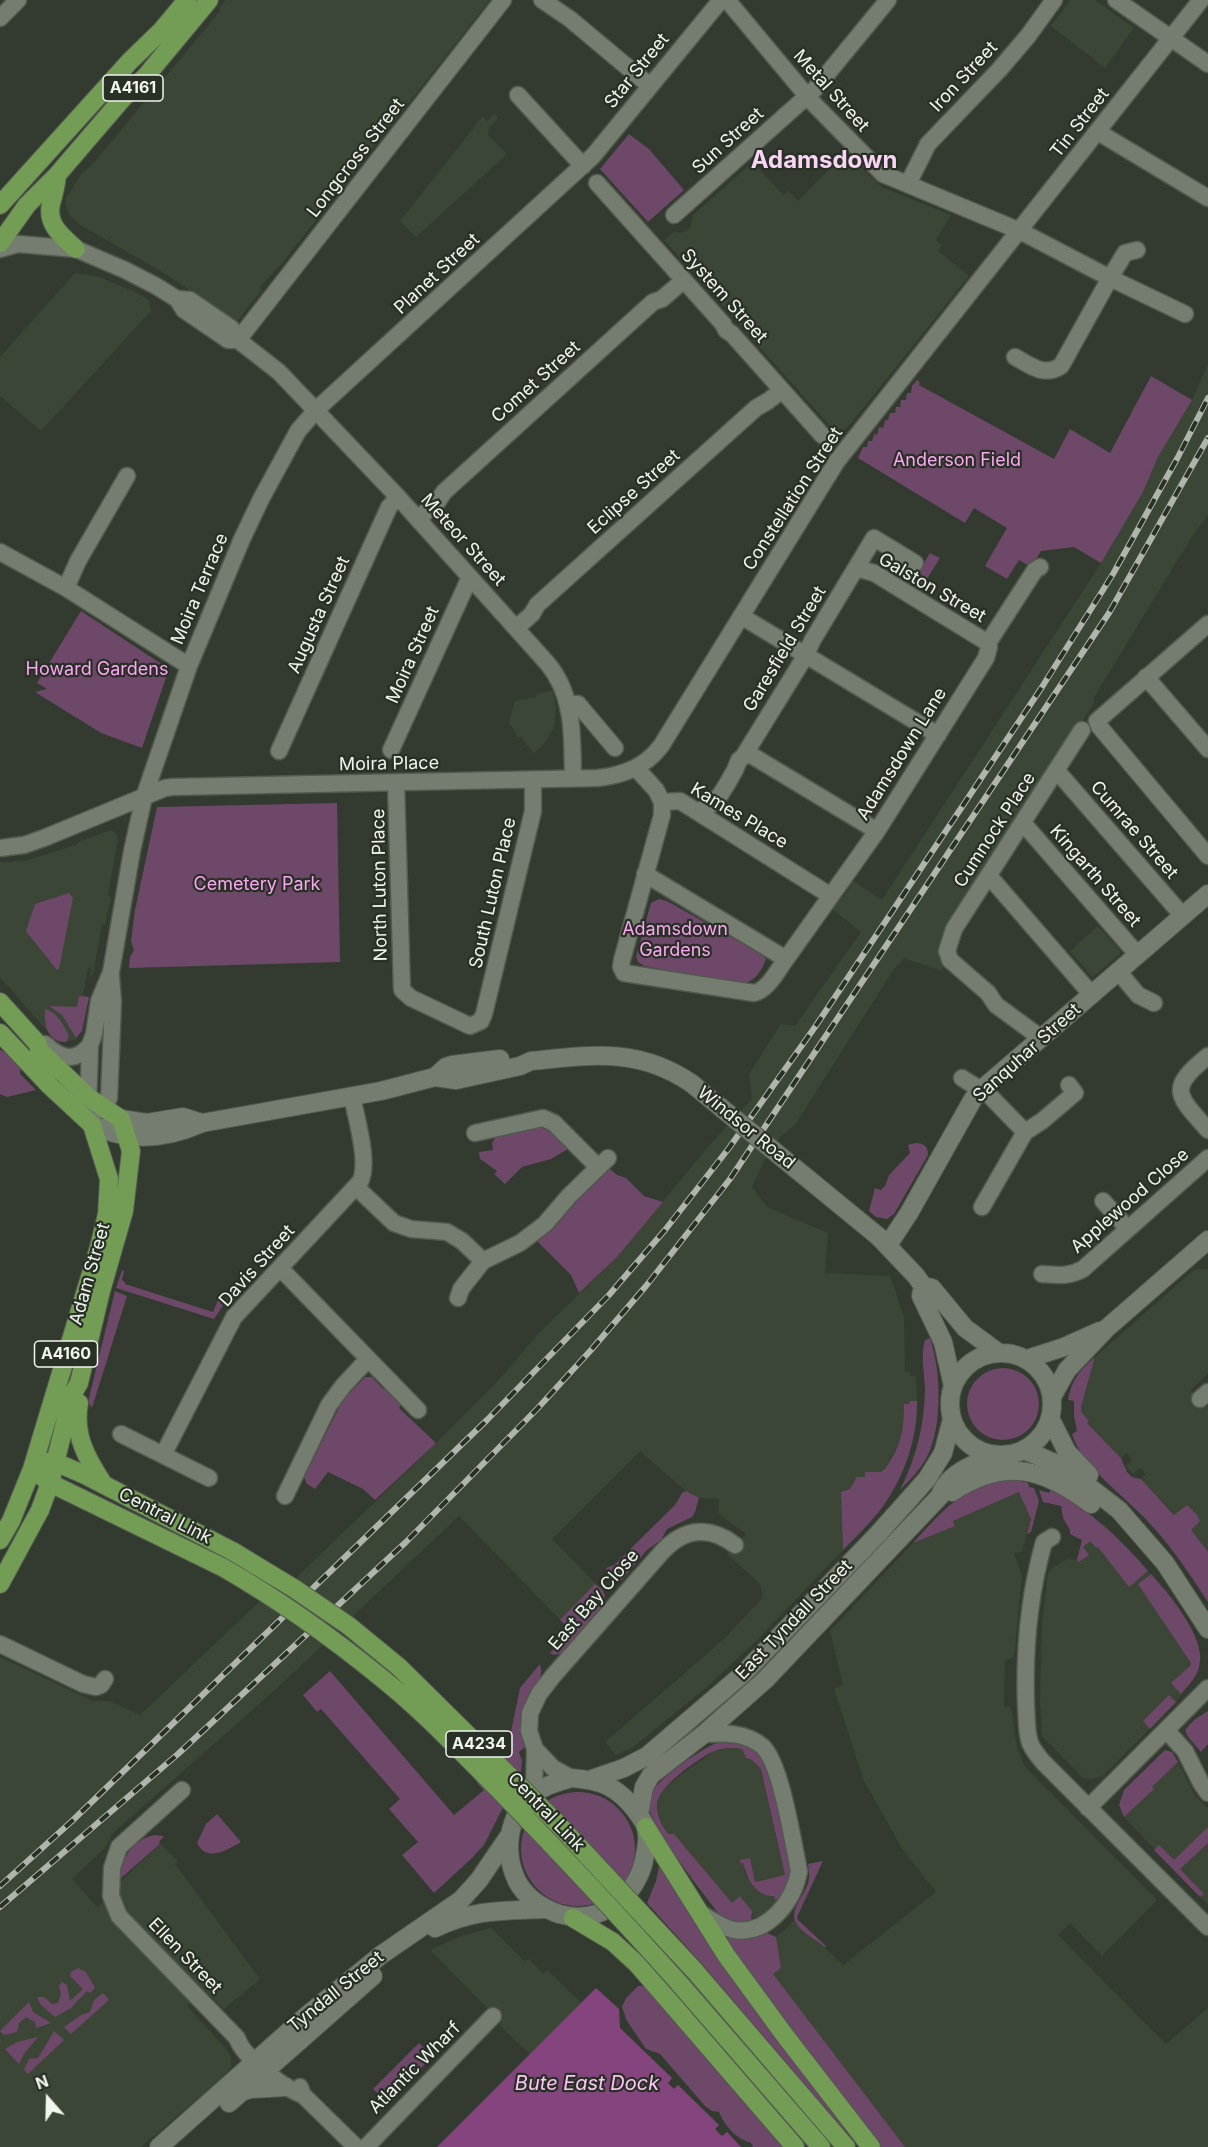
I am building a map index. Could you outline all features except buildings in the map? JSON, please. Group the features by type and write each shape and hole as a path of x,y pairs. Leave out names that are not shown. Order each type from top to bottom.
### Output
{"main road":[{"name":"A4161","path":"0,205 187,0"},
{"name":"A4161","path":"4,242 27,205 57,175 124,97 146,76 209,0"},
{"path":"57,175 56,191 50,210 51,221 58,232 76,249"},
{"name":"A4160","path":"0,1002 38,1044 39,1050 93,1115"},
{"name":"A4160","path":"0,1033 93,1115 121,1119 127,1137"},
{"name":"Adam Street","path":"0,1539 33,1466 107,1214 109,1179 93,1115"},
{"name":"Adam Street","path":"0,1584 40,1510 50,1483 72,1395 79,1383 101,1291 124,1211 130,1160 130,1146 127,1137"},
{"path":"79,1383 81,1396 77,1417 78,1434 88,1459 104,1485"},
{"name":"Central Link","path":"33,1466 55,1462 234,1552 295,1589 349,1626 399,1667 556,1822 694,1970 846,2147"},
{"name":"Central Link","path":"33,1466 50,1483 224,1568 284,1604 387,1682 453,1744 533,1825 679,1983 821,2147"},
{"path":"643,1821 726,1955 779,2028 872,2147"},
{"path":"573,1918 613,1942 638,1965 795,2147"}],"street":[{"path":"0,18 18,0"},
{"name":"Longcross Street","path":"238,339 503,0"},
{"path":"542,0 570,19 650,86"},
{"name":"Star Street","path":"583,166 721,0"},
{"name":"Metal Street","path":"727,0 808,97 886,175 1020,231 1185,314"},
{"name":"Sun Street","path":"674,215 808,97 888,0"},
{"name":"Iron Street","path":"908,184 928,144 1012,55 1054,0"},
{"path":"1116,0 1208,64"},
{"name":"Tin Street","path":"1020,231 1201,0"},
{"path":"518,95 583,166"},
{"path":"1098,132 1208,198"},
{"name":"Planet Street","path":"316,410 583,166"},
{"name":"System Street","path":"597,183 822,435"},
{"name":"Constellation Street","path":"636,768 650,759 661,746 837,461 1020,231"},
{"name":"Meteor Street","path":"4,242 76,249 125,270 177,299 184,310 228,340 238,339 279,372 398,497 555,672 565,691 568,704 573,778"},
{"path":"1015,357 1044,373 1062,366 1125,253 1137,250"},
{"name":"Comet Street","path":"418,519 438,501 444,492 653,302 662,299 684,280"},
{"name":"Eclipse Street","path":"516,628 532,614 537,604 756,408 782,390"},
{"name":"Moira Terrace","path":"93,1115 90,1045 99,1001 111,972 133,845 144,797 189,666 216,598 261,499 298,430 316,410"},
{"path":"66,588 78,561 127,476"},
{"name":"Augusta Street","path":"279,751 389,507 398,497"},
{"name":"Garesfield Street","path":"697,811 705,809 717,800 738,760 746,752 806,655 812,641 874,538 915,563"},
{"path":"0,552 66,588 189,666"},
{"name":"Adamsdown Lane","path":"645,874 622,960 621,968 624,973 758,993 765,987 876,831 986,658 988,643 1035,570 1041,567"},
{"name":"Galston Street","path":"856,568 879,576 988,643"},
{"name":"Moira Street","path":"391,750 470,577"},
{"path":"741,616 938,735"},
{"name":"Cumnock Place","path":"1041,1038 996,1005 988,993 950,960 947,952 954,929 1057,771 1090,728 1146,677 1205,633"},
{"path":"1146,677 1208,749"},
{"path":"568,704 578,704 615,748"},
{"path":"1090,728 1208,856"},
{"path":"746,752 876,831"},
{"name":"Moira Place","path":"0,848 24,845 44,838 172,787 533,780 609,776 636,768"},
{"name":"Kames Place","path":"636,768 651,782 662,802 680,801 831,896"},
{"name":"Cumrae Street","path":"1057,771 1182,915"},
{"name":"South Luton Place","path":"401,987 406,995 470,1026 481,1021 533,812 533,780"},
{"name":"North Luton Place","path":"396,783 401,987"},
{"path":"662,802 661,823 645,874 786,958"},
{"name":"Kingarth Street","path":"1023,823 1137,954"},
{"path":"989,876 1092,995"},
{"name":"Sanquhar Street","path":"883,1241 909,1213 973,1099 982,1089 1208,894"},
{"path":"1118,971 1138,995 1154,1003"},
{"name":"Moira Terrace","path":"93,1115 109,1098 113,1002 111,972"},
{"path":"38,1044 45,1044 58,1055 67,1057 80,1054 90,1045"},
{"name":"Windsor Road","path":"93,1115 127,1137 146,1138 186,1130 202,1123 352,1096 435,1077 456,1080 520,1066 531,1061 605,1056 630,1057 666,1067 691,1083 883,1241 923,1286 933,1288 964,1328 999,1353"},
{"path":"1208,1056 1188,1072 1181,1086 1184,1101 1208,1130"},
{"path":"962,1077 982,1089 1025,1132"},
{"path":"982,1207 1025,1132 1076,1093 1069,1085"},
{"name":"Moira Terrace","path":"110,1090 121,1119"},
{"name":"Davis Street","path":"163,1455 234,1317 356,1187 363,1176 364,1164 352,1096"},
{"name":"Windsor Road","path":"121,1119 147,1123 183,1117 202,1123"},
{"path":"458,1298 460,1289 483,1261 520,1243 545,1224 603,1162 554,1123 543,1118 475,1133"},
{"name":"Applewood Close","path":"1042,1274 1062,1276 1074,1274 1083,1269 1208,1158"},
{"path":"356,1187 394,1223 411,1229 447,1232 462,1241 483,1261"},
{"path":"1103,1201 1128,1228"},
{"path":"1053,1397 1048,1382 1039,1369 1026,1359 1013,1354 999,1353 984,1356 971,1363 960,1373 953,1386 950,1402 952,1419 958,1433 968,1444 981,1452 1011,1455 1036,1442 1045,1432 1051,1420 1053,1397 1067,1370 1107,1328 1208,1240"},
{"path":"280,1268 418,1410"},
{"name":"Windsor Road","path":"923,1286 921,1296 943,1342 951,1368 953,1386"},
{"path":"1026,1359 1064,1347 1107,1328"},
{"path":"285,1496 329,1405 368,1359"},
{"name":"East Tyndall Street","path":"592,1779 637,1762 744,1674 865,1548 936,1467 947,1440 952,1419"},
{"path":"1051,1420 1067,1452 1111,1495 1119,1510"},
{"path":"121,1434 209,1478"},
{"path":"1024,1450 1062,1466 1119,1510 1165,1563 1208,1629"},
{"name":"East Tyndall Street","path":"643,1821 644,1787 651,1775 704,1734 765,1680 940,1496 942,1488 960,1473 996,1455"},
{"path":"940,1496 948,1495 969,1481 989,1474 1021,1471 1040,1474 1056,1480 1095,1507 1119,1510"},
{"name":"East Bay Close","path":"534,1794 535,1749 529,1731 529,1722 530,1713 539,1694 669,1544 684,1535 705,1532 720,1535 735,1545"},
{"path":"1052,1537 1044,1542 1030,1610 1026,1660 1027,1728 1031,1744 1088,1808 1208,1927"},
{"path":"0,1644 83,1684 96,1687 101,1685 105,1679"},
{"path":"1088,1808 1208,1688"},
{"path":"1166,1730 1185,1751 1201,1784 1208,1793"},
{"path":"700,1913 732,1929 746,1930 759,1926 780,1912 797,1882 799,1870 771,1757 762,1746 747,1737 728,1733 704,1734"},
{"path":"535,1749 554,1768 571,1778"},
{"path":"571,1778 592,1779 605,1784 623,1796 643,1821 644,1863 631,1889 619,1902 595,1915 573,1918 544,1909 528,1895 518,1882 510,1861 509,1836 522,1807 534,1794 551,1784 571,1778"},
{"name":"Ellen Street","path":"182,1790 119,1847 112,1868 111,1896 119,1916 237,2038 240,2046 264,2062"},
{"name":"Tyndall Street","path":"177,2147 241,2092 264,2062 381,1955 461,1900 509,1836"},
{"name":"Tyndall Street","path":"159,2147 212,2102 429,1931 452,1920 478,1912 544,1909"},
{"name":"Atlantic Wharf","path":"366,2147 494,2016"},
{"path":"264,2062 286,2087 303,2095 356,2147"},
{"path":"264,2062 299,2085 303,2095"},
{"path":"241,2092 251,2089 286,2087"}],"shaded area":[{"path":"226,0 490,0 282,263 260,287 262,290 237,321 159,270 82,226 70,216 66,206 66,198 82,173 92,165 220,11 220,7"},
{"path":"1070,0 1095,0 1134,28 1105,68 1051,26"},
{"path":"494,114 498,118 489,128 488,135 507,154 416,237 400,221 483,116 487,121"},
{"path":"845,153 882,187 951,215 936,240 942,245 938,251 969,276 851,423 838,435 664,240 674,232 683,233 690,228 693,215 753,162 783,195 788,191 798,201"},
{"path":"75,273 99,277 133,291 149,300 151,311 41,431 0,396 0,357"},
{"path":"1208,364 1208,515 1193,535 1093,699 1095,701 1040,791 950,928 945,965 941,971 904,958 892,972 795,1125 780,1137 764,1161 752,1187 767,1207 828,1233 825,1273 890,1276 904,1317 905,1372 910,1372 910,1376 916,1376 917,1401 904,1404 904,1429 885,1469 873,1482 842,1502 843,1550 757,1640 708,1686 633,1747 616,1755 605,1742 724,1639 763,1597 760,1584 727,1554 746,1534 720,1515 719,1499 699,1498 686,1491 640,1451 552,1539 604,1592 571,1631 459,1516 352,1617 296,1578 497,1382 539,1333 617,1257 707,1148 752,1099 749,1074 781,1024 795,1026 861,932 832,909 853,881 882,900 1101,563 1143,492 1158,457 1192,400"},
{"path":"553,690 556,707 554,728 534,754 521,737 518,737 509,722 515,701 536,697 536,694"},
{"path":"111,830 118,839 108,895 111,897 105,924 102,924 93,975 90,975 91,969 88,968 83,995 89,997 82,1031 75,1040 63,1042 54,1039 0,977 0,862 26,861 78,844 78,842"},
{"path":"1098,926 1120,950 1120,954 1094,976 1091,976 1070,951"},
{"path":"1208,1269 1208,1373 1191,1390 1208,1407 1208,1557 1179,1519 1141,1479 1146,1474 1140,1468 1133,1474 1126,1466 1132,1460 1127,1453 1121,1458 1087,1423 1089,1421 1082,1413 1081,1407 1095,1357 1194,1270"},
{"path":"1020,1491 1031,1519 1022,1552 1014,1553 1022,1576 1014,1657 1005,1660 1004,1697 1004,1707 1011,1707 1017,1748 1024,1765 1034,1776 1157,1900 1102,1956 1070,1923 1058,1935 1166,2044 1208,2008 1208,2147 905,2147 755,1951 786,1929 798,1916 798,1920 843,1965 936,1892 903,1850 864,1781 834,1689 843,1685 830,1631 913,1543 954,1526 953,1521"},
{"path":"1104,1524 1167,1592 1185,1618 1201,1657 1197,1673 1176,1702 1112,1767 1102,1776 1092,1779 1083,1778 1042,1736 1040,1700 1042,1624 1048,1573 1067,1559 1077,1560 1082,1540"},
{"path":"260,1601 323,1645 112,1834 107,1846 72,1879 98,1908 121,1881 160,1844 178,1861 175,1864 260,1979 224,2009 206,1991 187,2006 226,2049 231,2057 231,2067 224,2076 141,2147 0,2147 0,1657 93,1701 110,1701 140,1715"},
{"path":"729,1748 742,1749 746,1758 752,1760 761,1769 785,1875 755,1882 750,1859 743,1862 746,1876 774,1896 781,1898 772,1909 752,1918 753,1914 741,1897 732,1904 674,1834 668,1834 657,1810 658,1797 666,1786 712,1752"},
{"path":"1178,1762 1194,1794 1208,1809 1208,1905 1124,1817"},
{"path":"491,1928 525,1962 529,1959 543,1974 547,1970 582,2003 531,2055 499,2025 501,2022 430,1950 461,1936"}],"green space":[{"path":"629,134 649,149 684,190 648,222 600,169"},
{"name":"Anderson Field","path":"1151,376 1192,400 1158,457 1143,492 1101,563 1074,547 1041,551 1031,567 1019,560 1007,579 985,566 1007,528 974,508 965,523 858,458 863,447 867,447 868,441 872,441 874,434 877,435 879,427 883,428 890,413 895,413 896,407 900,407 901,400 906,400 907,393 911,393 912,386 917,380 920,382 919,385 1054,459 1070,429 1110,453"},
{"path":"930,553 940,558 920,590 911,584"},
{"name":"Howard Gardens","path":"81,611 169,669 142,748 101,733 35,692 47,689 37,683"},
{"name":"Cemetery Park","path":"337,803 340,962 129,968 130,957 134,950 131,941 135,910 157,807"},
{"path":"69,893 73,898 57,970 26,931 35,904"},
{"name":"Adamsdown Gardens","path":"659,899 667,901 761,954 766,959 762,969 752,980 738,984 644,966 638,962 636,957 651,903"},
{"path":"79,996 89,997 82,1031 76,1038 62,1015 49,1006 77,1007"},
{"path":"45,1009 57,1016 62,1023 69,1036 66,1042 51,1036 46,1026"},
{"path":"0,1050 11,1054 21,1064 20,1074 36,1090 7,1097 0,1094"},
{"path":"538,1127 551,1131 568,1149 551,1159 522,1167 505,1184 494,1174 497,1171 480,1159 479,1152 493,1150 492,1143 495,1138"},
{"path":"915,1143 925,1146 928,1155 894,1214 887,1219 876,1217 869,1211 875,1188 881,1190 885,1186 889,1175 910,1153 908,1145"},
{"path":"610,1169 626,1178 644,1196 663,1202 617,1257 579,1293 571,1275 537,1241 554,1228 579,1199"},
{"path":"122,1270 124,1271 122,1280 125,1284 213,1312 218,1300 220,1299 224,1304 214,1319 116,1288"},
{"path":"115,1291 127,1296 92,1408 88,1402"},
{"path":"930,1338 938,1382 936,1430 924,1462 900,1490 911,1466 921,1430 925,1391 923,1352 925,1340"},
{"path":"1095,1357 1081,1407 1082,1413 1089,1421 1087,1423 1121,1458 1127,1472 1132,1477 1141,1479 1174,1515 1187,1505 1197,1515 1200,1521 1191,1530 1208,1552 1208,1602 1161,1536 1107,1483 1077,1447 1072,1434 1077,1431 1074,1401 1068,1400 1077,1376"},
{"path":"1010,1368 1029,1378 1037,1390 1039,1404 1037,1418 1029,1430 1017,1438 996,1440 977,1430 969,1418 967,1397 977,1378 989,1370"},
{"path":"365,1377 372,1377 383,1389 386,1385 402,1404 399,1408 436,1443 375,1500 363,1489 328,1472 315,1489 307,1484 304,1477 343,1400"},
{"path":"910,1401 917,1401 917,1416 911,1446 901,1475 878,1513 843,1550 841,1492 850,1489 857,1477 865,1477 865,1472 881,1472 885,1469 895,1453 900,1438 904,1404 909,1404"},
{"path":"1013,1479 1028,1483 1029,1487 1034,1488 1039,1501 1031,1532 1027,1534 1031,1519 1019,1492 953,1521 955,1526 913,1543 945,1509 968,1492 981,1486"},
{"path":"1051,1488 1103,1525 1148,1571 1129,1587 1098,1547 1096,1548 1090,1541 1083,1547 1089,1555 1079,1562 1077,1560 1082,1540 1070,1534 1061,1506 1043,1502 1039,1490 1049,1493"},
{"path":"686,1491 699,1498 692,1517 667,1529 661,1540 647,1550 622,1580 618,1582 607,1579 606,1568 614,1565 675,1505 682,1493"},
{"path":"1151,1574 1185,1617 1198,1643 1200,1656 1198,1671 1181,1694 1171,1683 1191,1663 1138,1584"},
{"path":"595,1584 602,1589 605,1595 601,1608 563,1653 553,1655 550,1653 571,1631 560,1620"},
{"path":"540,1664 540,1678 527,1699 523,1711 522,1729 525,1747 519,1752 522,1761 521,1772 484,1845 434,1893 402,1855 418,1842 389,1809 400,1799 321,1709 317,1712 303,1695 330,1671 454,1815 484,1790 477,1783 506,1756 520,1688"},
{"path":"1169,1695 1176,1702 1150,1729 1143,1721"},
{"path":"1208,1711 1208,1744 1201,1752 1185,1730 1194,1720"},
{"path":"720,1741 741,1741 766,1759 794,1870 781,1898 775,1900 774,1896 757,1890 743,1863 740,1863 740,1860 750,1858 755,1882 785,1875 761,1769 752,1760 746,1758 742,1749 726,1748 714,1751 687,1768 670,1782 659,1797 657,1812 668,1834 674,1834 732,1903 740,1896 752,1911 751,1921 747,1925 728,1921 719,1914 666,1841 650,1812 648,1802 651,1794 667,1776 690,1758"},
{"path":"1165,1750 1172,1752 1178,1762 1124,1817 1119,1805 1124,1790"},
{"path":"578,1792 600,1797 618,1809 630,1827 635,1849 630,1871 618,1889 600,1901 578,1906 556,1901 538,1889 526,1871 521,1849 526,1827 538,1809 556,1797"},
{"path":"217,1814 241,1842 224,1851 212,1854 201,1849 197,1843 206,1824"},
{"path":"1208,1827 1208,1843 1180,1869 1204,1894 1200,1897 1154,1850 1159,1845 1174,1860"},
{"path":"164,1836 160,1844 121,1878 123,1863 130,1850 147,1837"},
{"path":"823,1861 797,1917 825,1947 801,1930 794,1918 796,1908 809,1881 808,1864"},
{"path":"660,1862 849,2127 845,2131 647,1903 656,1881"},
{"path":"722,1930 767,1933 776,1937 781,1968 773,1974 905,2147 880,2147 753,1983 732,1953"},
{"path":"78,1968 86,1972 95,1988 90,1993 87,1991 71,2008 55,2017 41,2005 37,1997 44,1997 52,2004 58,2003 61,1994 59,1986 62,1982 67,1985 70,2001 83,1989 70,1976 71,1972"},
{"path":"638,1986 647,1986 785,2147 753,2147 751,2143 736,2135 728,2127 719,2112 712,2111 705,2106 660,2054 646,2049 627,2021 622,2007 626,1998"},
{"path":"103,1993 109,2000 71,2034 64,2027 81,2015 90,2012 94,2000"},
{"path":"29,2002 33,2012 51,2023 36,2028 35,2022 26,2017 19,2023 17,2032 4,2035 0,2031"},
{"path":"54,2031 64,2040 28,2074 24,2070 29,2059 38,2058"},
{"path":"38,2037 19,2064 5,2049 17,2042"},
{"path":"419,2043 433,2056 387,2102 373,2089"}],"water":[{"name":"Bute East Dock","path":"596,1988 619,2009 620,2028 672,2078 668,2083 674,2089 678,2085 719,2125 715,2129 722,2136 727,2132 741,2147 437,2147"}],"railway":[{"path":"0,1886 72,1821 487,1420 609,1295 665,1230 729,1148 815,1027 1042,687 1113,574 1208,398"},
{"path":"0,1907 178,1754 406,1542 537,1409 646,1286 730,1179 1109,613 1208,438"}],"district":[{"name":"Adamsdown","path":"824,161"}]}
